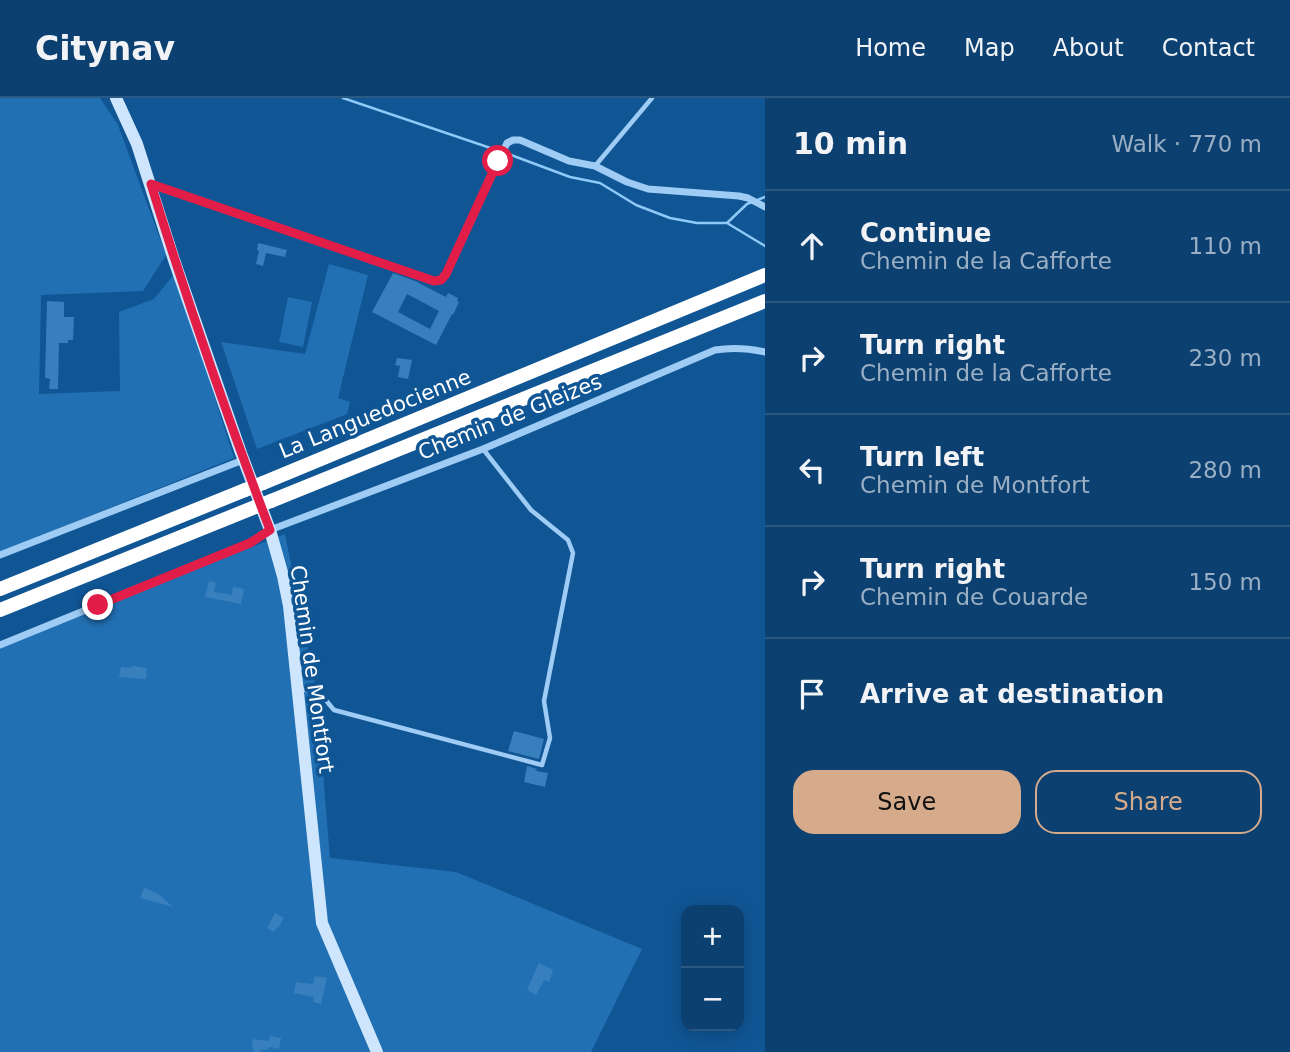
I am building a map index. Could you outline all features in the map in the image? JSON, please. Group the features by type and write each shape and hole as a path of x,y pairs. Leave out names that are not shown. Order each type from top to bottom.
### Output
{"highway":[{"name":"La Languedocienne","path":"0,589 765,275"},
{"name":"La Languedocienne","path":"0,610 765,301"}],"street":[{"name":"Chemin de Montfort","path":"117,98 151,184 174,260 270,530 283,576 289,606 322,923 377,1052"},
{"path":"151,184 434,281 441,280 446,274 499,158 507,143 513,140 569,162 595,166 648,189 748,198 763,206"},
{"name":"Chemin de Gleizes","path":"0,646 250,543 270,530 483,449 715,350 744,347 765,352"},
{"path":"0,555 243,460"}],"lane":[{"path":"595,166 652,98"},
{"path":"298,689 319,692 334,710 542,765 550,738 544,701 573,552 568,540 531,510 483,449"}],"shaded area":[{"path":"0,98 100,98 118,125 166,255 143,291 41,295 39,394 120,391 119,312 154,299 175,273 234,458 0,552"},
{"path":"329,264 368,275 338,398 350,402 347,414 257,449 221,342 305,354"},
{"path":"288,297 312,302 303,347 279,342"},
{"path":"285,534 316,689 330,858 456,872 642,949 591,1052 0,1052 0,646"}],"building":[{"path":"258,243 287,250 285,257 266,253 263,266 256,264"},
{"path":"393,273 446,297 448,293 458,298 459,302 436,345 372,312","holes":["407,294 439,311 430,329 398,312"]},
{"path":"47,301 64,302 64,317 74,317 73,340 59,343 58,389 49,389 50,379 45,378"},
{"path":"397,358 412,360 408,379 398,377 400,366 395,365"},
{"path":"209,581 216,583 214,592 232,595 233,587 244,589 241,604 205,597"},
{"path":"121,667 147,668 146,679 119,677"},
{"path":"514,731 544,739 539,759 508,751"},
{"path":"527,766 548,773 545,787 524,782"},
{"path":"144,888 157,893 173,907 140,898"},
{"path":"275,913 284,918 274,932 267,928"},
{"path":"539,963 553,970 549,982 544,980 536,995 527,990"},
{"path":"315,976 327,978 321,1004 313,1002 314,997 294,993 296,982 313,984"},
{"path":"270,1036 281,1038 279,1049 269,1047 268,1050 253,1052 253,1039 269,1041"}],"waterway":[{"path":"343,98 570,177 600,183 636,205 670,218 697,223 727,223 747,204 765,197"},
{"path":"727,223 765,246"}],"route":[{"path":"98,605 250,543 270,530 174,260 151,184 434,281 441,280 446,274 498,161"}]}
